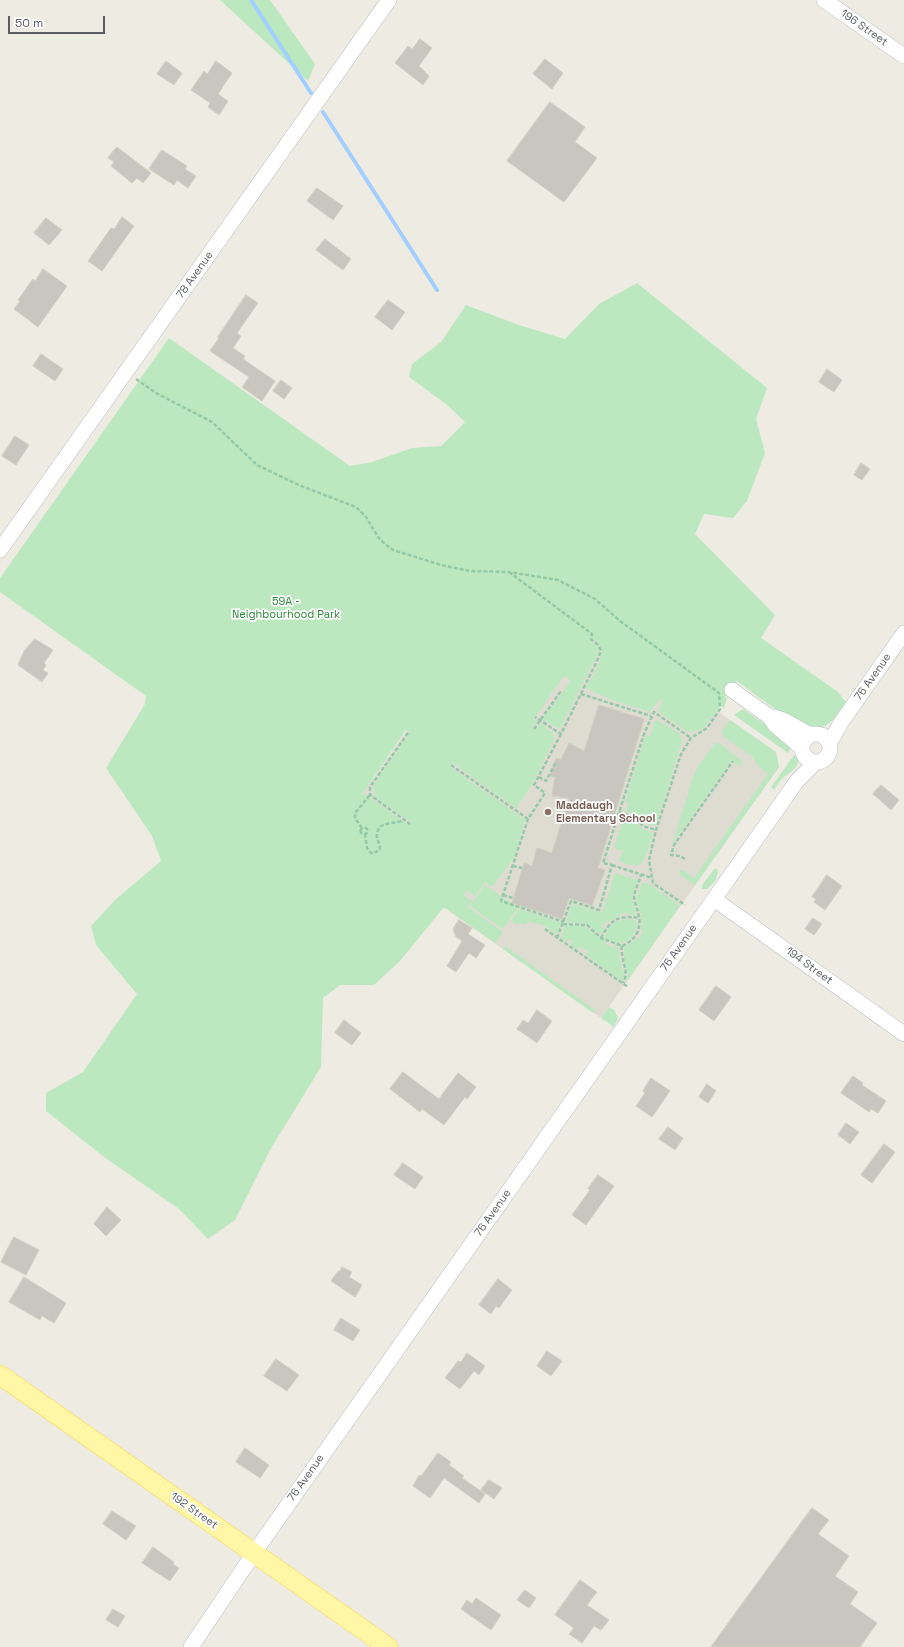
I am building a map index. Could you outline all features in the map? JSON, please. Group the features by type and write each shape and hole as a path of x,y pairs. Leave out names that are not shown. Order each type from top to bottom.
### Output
{"main road":[{"name":"192 Street","path":"0,1375 388,1647"}],"street":[{"name":"78 Avenue","path":"0,550 389,0"},
{"name":"196 Street","path":"824,0 904,56"},
{"name":"76 Avenue","path":"821,738 842,721 904,633"},
{"path":"732,690 770,716 781,718 801,731 821,738 830,751 826,758 808,756 774,725 770,716"},
{"path":"808,756 804,740 821,738"},
{"name":"76 Avenue","path":"191,1647 254,1553 806,770 808,756"},
{"name":"194 Street","path":"714,899 904,1034"}],"path":[{"path":"126,372 156,393 212,422 257,465 301,486 356,507 366,517 384,544 393,550 441,565 470,571 509,572 558,580 595,599 620,622 719,693 720,710 707,728 691,738 681,754 656,830 649,860 653,883 685,905"},
{"path":"509,572 592,634 591,639 600,648 600,655 534,785 545,793 528,819 501,901 563,923 587,925 601,938 622,946"},
{"path":"534,729 560,691"},
{"path":"581,694 651,716"},
{"path":"652,878 601,862 651,716 654,712 691,738"},
{"path":"535,717 561,734"},
{"path":"404,820 389,823 381,827 377,835 380,849 376,852 371,852 367,848 365,834 367,829 362,828 355,818 355,813 370,796 370,787 408,733"},
{"path":"539,777 546,781 556,762"},
{"path":"685,859 680,856 671,855 674,846 733,762"},
{"path":"451,765 528,819"},
{"path":"370,796 410,824"},
{"path":"619,812 632,816 643,826 656,830"},
{"path":"513,866 522,868"},
{"path":"558,938 571,901 599,910 612,866"},
{"path":"623,983 626,972 621,957 622,946 637,934 640,925 634,897 641,875"},
{"path":"503,895 513,898"},
{"path":"601,938 612,921 624,917 639,918"},
{"path":"545,929 628,987"}],"shaded area":[{"name":"Maddaugh Elementary School","path":"518,572 776,752 779,767 601,1018 382,864 363,793"}],"green space":[{"path":"220,0 270,0 315,64 308,81"},
{"name":"59A - Neighbourhood Park","path":"637,283 767,388 756,419 765,453 747,501 733,518 704,514 695,534 775,615 761,638 838,692 846,702 837,715 826,725 815,729 808,728 788,717 737,681 725,697 727,698 724,708 720,706 703,729 688,732 659,712 663,701 660,699 650,712 609,699 586,688 597,668 601,655 601,648 591,637 589,640 597,646 598,653 560,728 555,727 543,719 570,681 568,677 563,677 534,719 537,721 532,728 536,730 540,723 553,733 554,739 531,786 516,808 453,763 450,767 525,820 514,858 492,887 485,882 475,896 467,890 463,895 472,901 468,907 503,932 495,943 444,907 400,961 374,985 340,985 323,998 321,1067 270,1150 235,1220 208,1239 179,1209 104,1157 46,1111 46,1093 83,1072 137,994 96,945 91,926 116,899 161,861 152,836 106,768 145,704 146,696 0,592 0,578 169,338 350,466 372,462 412,448 441,446 465,422 446,404 409,377 412,364 441,342 466,305 519,325 565,339 599,304","holes":["406,730 410,733 373,786 375,797 411,822 408,825 363,793"]},
{"path":"743,709 793,744 788,753 734,715"},
{"path":"657,720 680,734 682,741 656,824 652,826 626,811 628,803 625,802 646,735 650,736 655,721"},
{"path":"730,720 776,752 779,767 695,885 680,875 680,871 683,870 694,878 768,774 758,766 753,757 723,736 722,731"},
{"path":"715,743 719,743 743,762 739,766 732,760 672,844 696,769"},
{"path":"798,753 796,768 780,781 774,790 771,787 795,754"},
{"path":"624,816 632,819 640,827 652,833 646,855 638,865 630,865 619,861 623,851 614,848"},
{"path":"715,868 718,870 716,880 707,889 702,889 702,885"},
{"path":"615,873 638,880 632,897 636,915 629,915 629,913 620,914 620,916 609,921 607,920 602,927 604,929 600,934 587,924 566,922 572,904 602,913"},
{"path":"642,882 649,884 680,906 626,983 628,973 624,959 624,948 637,938 639,939 643,931 641,930 641,916 636,899"},
{"path":"485,885 518,908 503,929 470,906"},
{"path":"519,909 561,923 558,932 555,934 545,926 528,921 526,925 520,923 517,925 511,921"},
{"path":"632,919 637,922 637,925 635,933 630,939 618,943 605,938 611,925 618,921"},
{"path":"565,926 585,927 606,942 605,944 614,948 615,945 618,947 624,973 622,981 586,955 588,951 580,947 576,949 571,945 573,941 569,939 567,942 561,937"},
{"path":"505,946 595,1010 593,1013 503,949"},
{"path":"609,1007 614,1010 618,1018 614,1027 601,1018"}],"building":[{"path":"420,39 432,48 419,66 429,76 423,85 395,63 408,46 412,49"},
{"path":"545,59 563,73 552,89 533,74"},
{"path":"166,61 182,73 174,85 157,74"},
{"path":"216,61 232,73 218,94 228,101 219,115 208,107 210,103 191,90 204,71 207,74"},
{"path":"550,102 585,127 575,142 597,158 564,202 507,161"},
{"path":"117,147 151,173 143,183 137,178 132,183 111,166 114,162 108,158"},
{"path":"162,150 187,166 185,169 196,176 188,188 177,180 174,185 149,169"},
{"path":"317,188 343,206 333,220 307,201"},
{"path":"122,217 134,226 102,271 88,261 111,228 114,229"},
{"path":"46,218 62,230 49,245 34,233"},
{"path":"325,239 351,259 343,270 316,250"},
{"path":"43,269 67,286 38,327 14,309 20,301 18,300 33,279 35,281"},
{"path":"246,295 258,303 237,333 241,336 233,348 245,356 243,359 275,381 262,401 242,387 249,377 210,351"},
{"path":"388,300 405,312 392,330 375,317"},
{"path":"41,354 63,369 55,381 33,366"},
{"path":"827,369 842,380 834,392 819,382"},
{"path":"281,380 292,388 284,399 273,391"},
{"path":"15,436 29,445 16,465 2,456"},
{"path":"861,463 870,469 862,480 854,475"},
{"path":"35,639 53,650 44,663 46,665 43,670 48,673 42,682 18,665 24,651"},
{"path":"599,705 644,719 598,868 605,870 592,906 569,898 562,919 512,903 524,863 532,866 537,848 552,853 569,798 552,796 555,777 550,776 556,758 561,759 569,743 584,751"},
{"path":"881,785 899,800 891,810 873,794"},
{"path":"827,875 842,886 825,910 814,902 816,899 812,897"},
{"path":"813,918 822,924 814,935 805,929"},
{"path":"459,920 472,928 468,934 485,945 476,958 469,953 456,972 447,966 462,941 456,937 453,929"},
{"path":"716,986 731,997 714,1021 699,1010"},
{"path":"537,1010 552,1021 537,1043 517,1029 523,1020 528,1023"},
{"path":"344,1020 361,1033 352,1045 335,1033"},
{"path":"403,1072 439,1099 458,1073 476,1087 467,1099 465,1097 444,1125 422,1109 420,1112 390,1089"},
{"path":"853,1076 863,1083 862,1085 886,1101 878,1113 871,1109 869,1112 841,1093"},
{"path":"651,1078 670,1091 652,1117 636,1106 645,1093 643,1091"},
{"path":"707,1084 716,1091 708,1103 699,1097"},
{"path":"846,1123 859,1132 850,1144 838,1135"},
{"path":"668,1127 683,1138 675,1150 659,1139"},
{"path":"884,1144 895,1152 872,1183 861,1175"},
{"path":"403,1163 423,1177 415,1189 394,1175"},
{"path":"598,1175 614,1186 586,1225 572,1215 590,1190 588,1189"},
{"path":"107,1207 121,1220 106,1236 94,1224"},
{"path":"14,1237 39,1250 26,1275 1,1262"},
{"path":"342,1267 352,1272 349,1277 362,1285 355,1297 331,1281"},
{"path":"24,1277 66,1303 54,1323 42,1316 40,1320 9,1302"},
{"path":"498,1279 512,1290 499,1308 496,1306 491,1314 479,1305"},
{"path":"341,1318 360,1330 353,1341 334,1330"},
{"path":"547,1351 562,1361 551,1376 537,1366"},
{"path":"467,1353 485,1366 479,1375 474,1371 460,1389 445,1378 458,1361 461,1362"},
{"path":"276,1359 299,1375 287,1391 264,1376"},
{"path":"245,1448 269,1465 260,1478 236,1462"},
{"path":"438,1453 451,1462 449,1465 464,1476 462,1478 485,1494 479,1503 444,1478 430,1498 413,1486 419,1475 421,1476"},
{"path":"489,1480 502,1488 494,1499 481,1490"},
{"path":"812,1508 829,1520 818,1534 849,1556 835,1576 858,1592 850,1604 877,1623 860,1647 711,1647"},
{"path":"112,1511 136,1526 126,1540 103,1524"},
{"path":"153,1547 174,1562 173,1564 179,1568 170,1581 142,1563"},
{"path":"580,1580 597,1592 587,1605 609,1620 601,1630 594,1626 582,1643 569,1634 574,1628 555,1615"},
{"path":"525,1590 536,1598 529,1608 517,1600"},
{"path":"476,1598 501,1615 491,1630 461,1609 467,1600 472,1604"},
{"path":"113,1609 125,1616 118,1627 106,1620"}],"waterway":[{"path":"251,0 311,93"},
{"path":"323,112 437,290"}],"place":[{"name":"Maddaugh Elementary School","path":"548,812"}]}
